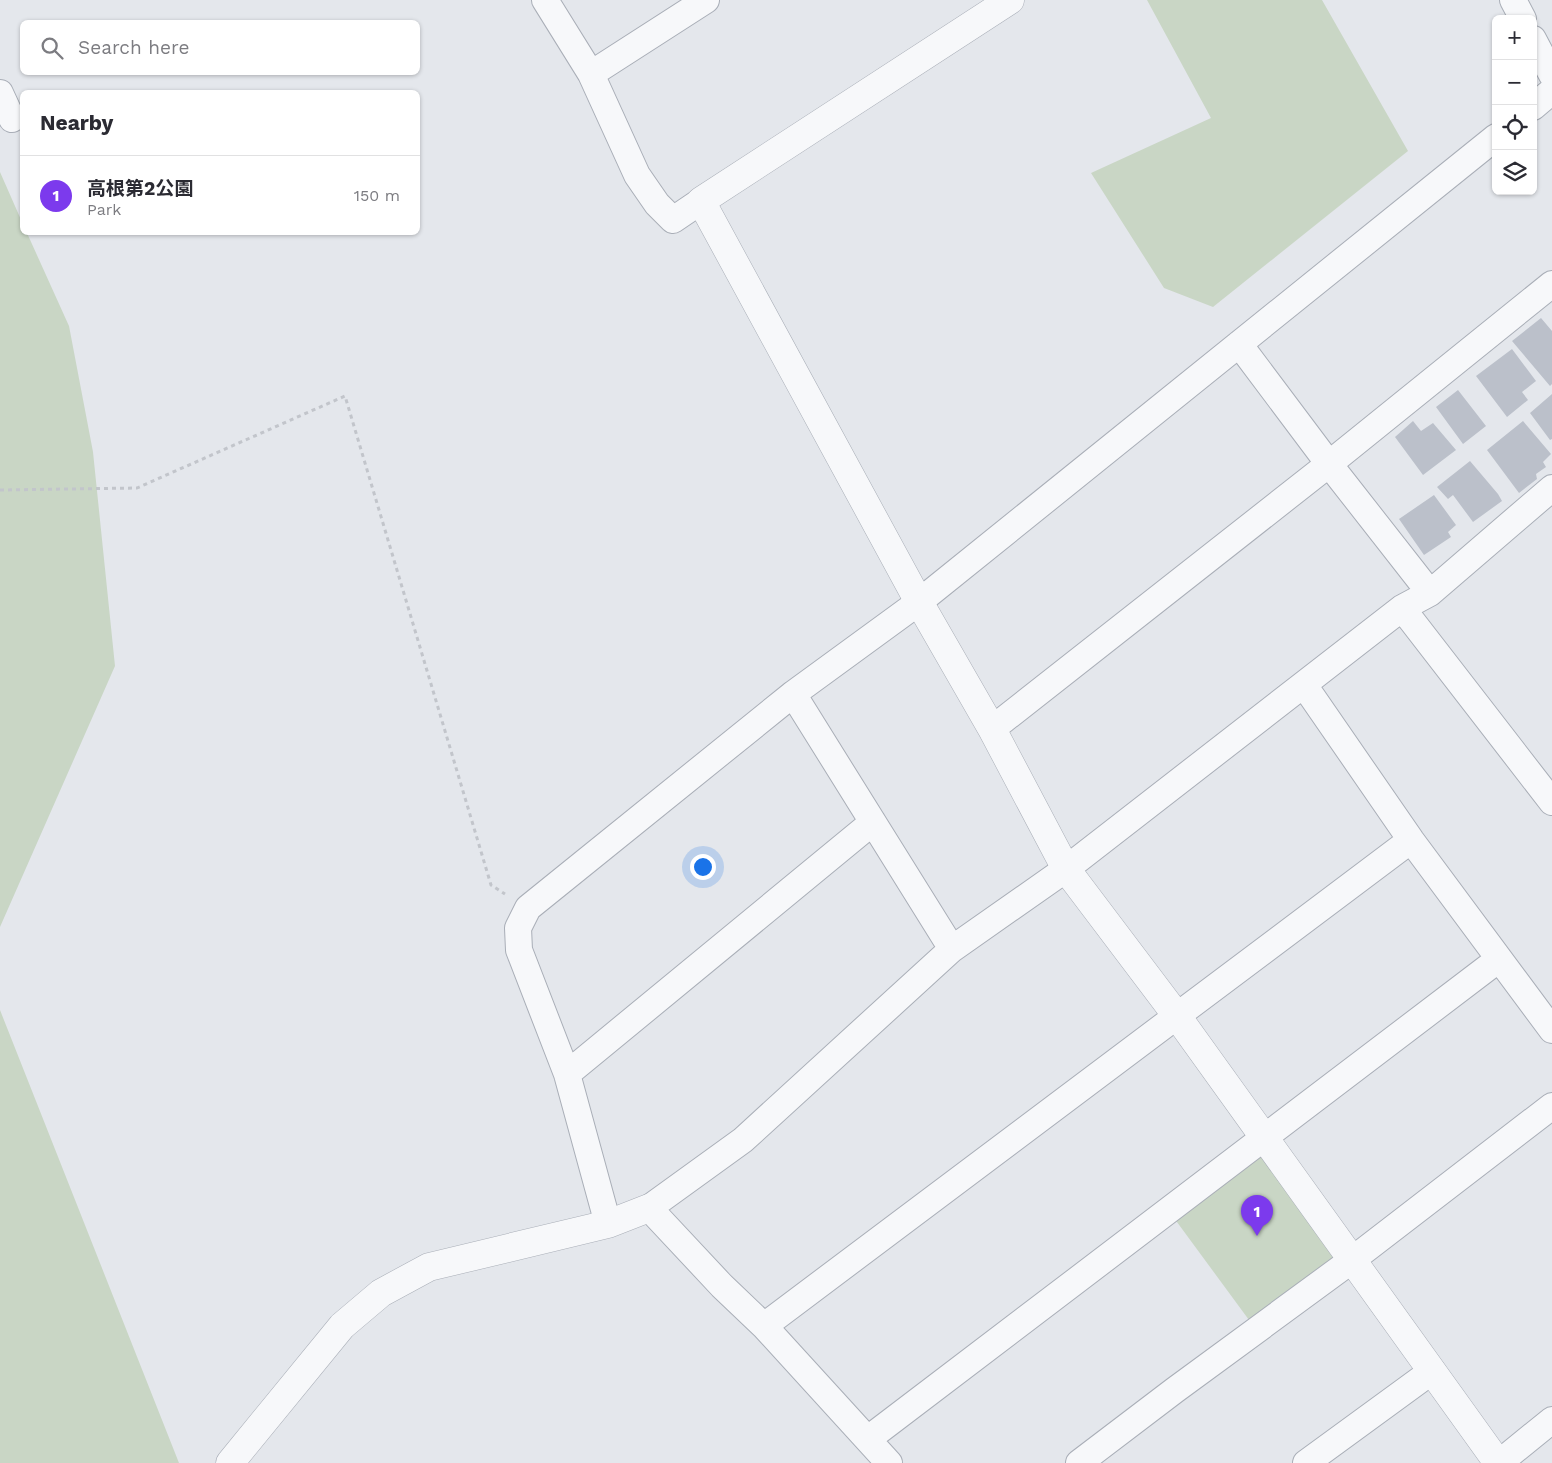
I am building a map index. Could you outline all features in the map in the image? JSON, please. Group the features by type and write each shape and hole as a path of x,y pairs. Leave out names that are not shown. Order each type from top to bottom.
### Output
{"street":[{"path":"545,0 591,74 637,175 657,204 673,220 1000,3"},
{"path":"591,74 706,0"},
{"path":"1513,0 1520,15"},
{"path":"1537,46 1552,74"},
{"path":"1536,105 1552,92"},
{"path":"0,94 12,119"},
{"path":"608,1224 567,1074 520,950 518,928 528,908 793,694 919,602 1492,140"},
{"path":"701,201 919,602 992,729 1066,869 1177,1016 1499,1463 1552,1420"},
{"path":"992,729 1329,464 1552,284"},
{"path":"1240,344 1329,464 1430,593"},
{"path":"230,1463 342,1326 382,1293 429,1267 608,1224 649,1208 742,1140 952,949 1066,869 1402,608 1430,593 1552,488"},
{"path":"1402,608 1552,802"},
{"path":"1304,685 1411,840 1552,1030"},
{"path":"793,694 952,949"},
{"path":"567,1074 872,822"},
{"path":"764,1326 1411,840"},
{"path":"868,1439 1499,959"},
{"path":"1079,1463 1352,1260 1552,1106"},
{"path":"649,1208 722,1286 764,1326 889,1463"},
{"path":"1306,1463 1432,1371"}],"path":[{"path":"0,490 137,488 346,396 491,885 528,908"}],"green space":[{"path":"1147,0 1322,0 1408,151 1213,307 1164,288 1091,173 1211,118"},
{"path":"0,172 20,217 20,235 28,235 69,326 93,452 115,666 0,927"},
{"path":"0,1010 179,1463 0,1463"},
{"path":"1265,1151 1339,1253 1249,1320 1174,1218"}],"building":[{"path":"1541,318 1552,331 1552,384 1550,386 1512,341"},
{"path":"1512,349 1536,381 1522,392 1528,400 1507,417 1476,376"},
{"path":"1458,390 1486,426 1463,444 1436,407"},
{"path":"1552,394 1552,439 1550,440 1530,413"},
{"path":"1413,421 1421,431 1433,423 1456,450 1423,475 1395,437"},
{"path":"1523,421 1551,454 1543,462 1546,467 1536,474 1537,479 1519,493 1487,450"},
{"path":"1470,461 1502,501 1473,522 1453,495 1448,499 1437,487"},
{"path":"1434,495 1456,525 1448,532 1451,537 1424,555 1399,519"}],"place":[{"name":"高根第2公園","path":"1257,1236"}]}
